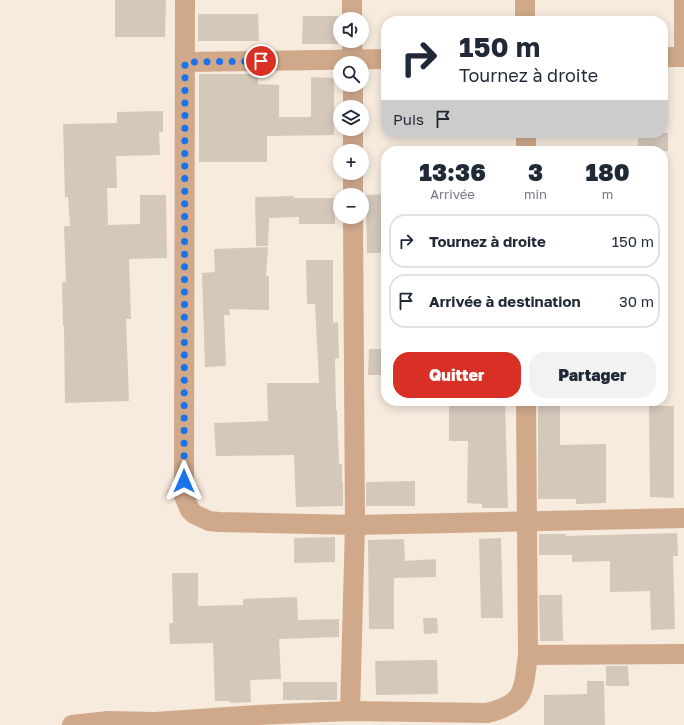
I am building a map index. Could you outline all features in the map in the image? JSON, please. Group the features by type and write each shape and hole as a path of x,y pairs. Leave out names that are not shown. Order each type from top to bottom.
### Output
{"street":[{"path":"185,0 184,496 190,510 194,514 209,521 219,522 354,525 527,520 684,518"},
{"path":"352,0 352,12"},
{"path":"525,0 525,16"},
{"path":"668,57 684,56 684,0"},
{"path":"185,62 353,55 381,58"},
{"path":"350,711 354,525 353,224"},
{"path":"72,725 108,721 156,724 257,715 350,711 487,713 503,709 515,702 522,692 525,681 528,655 526,406"},
{"path":"528,655 684,654"}],"building":[{"path":"115,0 166,0 165,37 115,37"},
{"path":"198,14 258,14 259,41 198,41"},
{"path":"303,16 333,16 333,44 302,44"},
{"path":"199,74 258,74 258,84 279,85 279,117 311,117 311,77 333,78 333,135 267,136 267,162 199,162"},
{"path":"163,111 163,132 159,132 160,155 116,156 117,188 107,188 108,225 140,224 140,195 166,195 167,258 129,259 131,319 126,319 129,401 65,403 62,282 66,282 64,226 70,226 68,197 65,197 63,124 117,123 117,112"},
{"path":"638,138 668,138 668,146 638,146"},
{"path":"381,194 381,253 367,253 366,224 369,224 369,195"},
{"path":"294,196 294,198 333,198 333,224 299,224 299,217 269,218 268,246 256,246 255,197"},
{"path":"268,247 266,276 269,276 269,310 229,309 230,315 224,315 226,366 205,367 202,273 215,272 214,249"},
{"path":"306,260 333,260 333,323 338,322 339,358 335,359 336,410 339,464 342,464 343,506 296,507 294,455 216,456 214,423 268,421 267,383 319,383 315,304 307,304"},
{"path":"369,349 381,349 381,375 368,375"},
{"path":"449,406 505,406 508,508 482,508 482,504 467,503 468,441 449,441"},
{"path":"538,406 560,406 560,445 606,444 606,503 576,504 576,499 538,499"},
{"path":"649,406 674,406 674,498 650,497"},
{"path":"415,481 415,506 366,506 366,482"},
{"path":"677,533 678,556 673,556 675,629 651,630 650,591 610,592 610,561 572,562 572,555 539,555 539,534 566,534 566,536"},
{"path":"335,537 335,562 294,563 294,538"},
{"path":"501,538 503,618 481,618 479,539"},
{"path":"404,539 405,561 436,559 436,577 394,578 394,629 369,629 368,540"},
{"path":"172,573 198,573 198,606 243,605 243,599 297,597 298,620 339,619 339,637 279,639 281,679 250,680 251,702 230,703 230,701 215,701 213,643 170,644 169,623 173,623"},
{"path":"539,595 562,595 563,641 540,641"},
{"path":"423,618 437,618 438,633 424,634"},
{"path":"437,660 438,694 376,695 375,661"},
{"path":"606,666 628,666 629,686 606,686"},
{"path":"587,681 604,681 605,725 544,725 544,695 587,694"},
{"path":"283,682 337,682 337,700 283,700"}],"route":[{"path":"184,481 185,62 261,61"}]}
